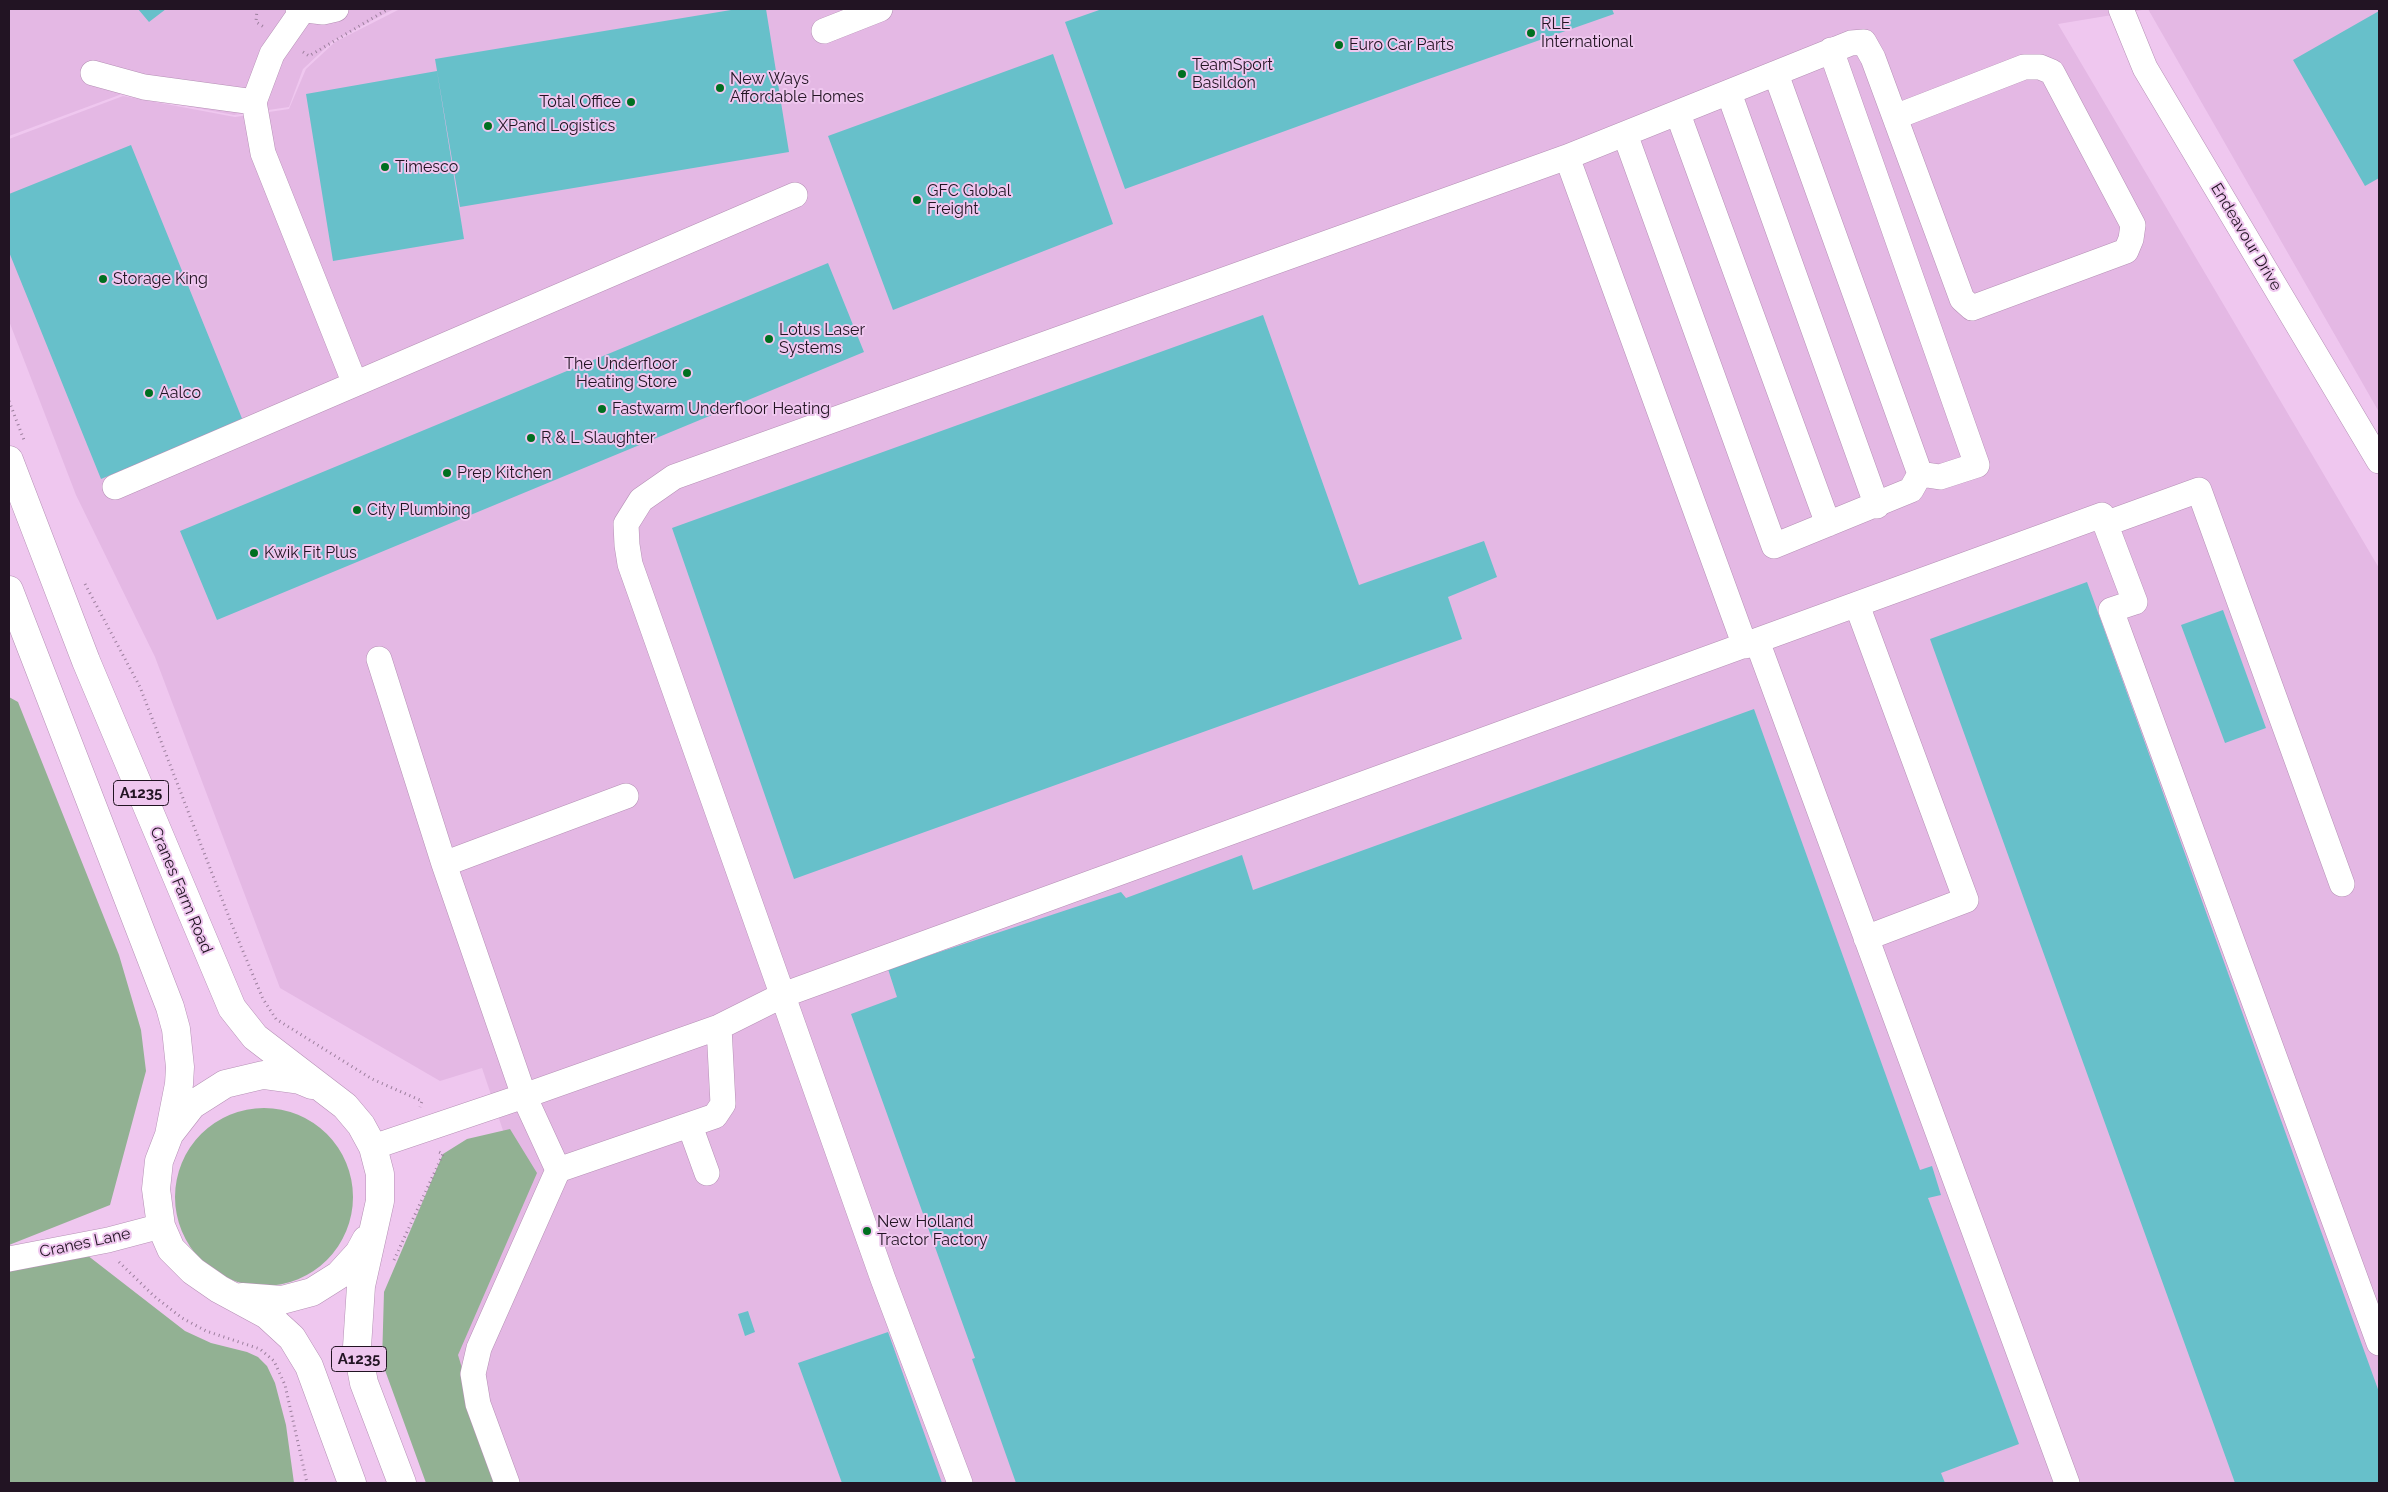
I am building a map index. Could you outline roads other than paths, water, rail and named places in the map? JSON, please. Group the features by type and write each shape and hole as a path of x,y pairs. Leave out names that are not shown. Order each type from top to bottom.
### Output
{"main road":[{"name":"Cranes Farm Road","path":"17,452 86,661 232,1008 255,1037 325,1090 350,1112 361,1125 373,1147 380,1174 380,1202 361,1286 357,1347 364,1383 402,1483"},
{"name":"Cranes Farm Road","path":"9,590 170,1007 178,1039 180,1066 169,1135 159,1161 156,1189 161,1226 171,1249 193,1271 220,1289 267,1315 301,1349 352,1483"},
{"name":"Cranes Farm Road","path":"169,1135 192,1105 226,1084 263,1075 300,1080 325,1090"},
{"name":"Cranes Farm Road","path":"220,1289 246,1298 282,1300 312,1292 339,1275 360,1253 373,1228"}],"street":[{"path":"336,9 323,12 300,10 272,54 254,102 263,153 355,384"},
{"path":"824,31 880,9"},
{"name":"Endeavour Drive","path":"2121,9 2145,68 2379,461"},
{"path":"960,1483 883,1279 630,564 626,524 641,500 674,477 1567,157 1851,43 1864,42 1873,58 1962,299 1972,308 2126,251 2134,224 2052,72 2040,67 2024,66 1895,117"},
{"path":"1831,50 1977,465 1940,477 1920,474"},
{"path":"93,73 144,87 254,102"},
{"path":"1625,134 1774,546 1877,506 1911,490 1920,474 1776,74"},
{"path":"1729,93 1877,506"},
{"path":"1678,114 1828,524"},
{"path":"1567,157 1751,644 1866,938 2067,1483"},
{"path":"115,486 795,195"},
{"path":"1911,274 1948,261"},
{"path":"2105,524 2198,490 2342,884"},
{"path":"373,1147 718,1027 783,995 2102,516 2135,602 2111,610 2379,1343"},
{"path":"1858,606 1966,900 1866,938"},
{"path":"379,659 444,864 524,1096 558,1170"},
{"path":"444,864 626,796"},
{"path":"507,1483 478,1404 472,1374 479,1348 558,1170 715,1116 724,1104 718,1027"},
{"path":"690,1126 707,1173"},
{"name":"Cranes Lane","path":"9,1259 108,1240 161,1226"}],"place":[{"name":"RLE International","path":"1531,33"},
{"name":"Euro Car Parts","path":"1339,45"},
{"name":"TeamSport Basildon","path":"1182,74"},
{"name":"New Ways Affordable Homes","path":"720,88"},
{"name":"Total Office","path":"631,102"},
{"name":"XPand Logistics","path":"488,126"},
{"name":"Timesco","path":"385,167"},
{"name":"GFC Global Freight","path":"917,200"},
{"name":"Storage King","path":"103,279"},
{"name":"Lotus Laser Systems","path":"769,339"},
{"name":"The Underfloor Heating Store","path":"687,373"},
{"name":"Aalco","path":"149,393"},
{"name":"Fastwarm Underfloor Heating","path":"602,409"},
{"name":"R & L Slaughter","path":"531,438"},
{"name":"Prep Kitchen","path":"447,473"},
{"name":"City Plumbing","path":"357,510"},
{"name":"Kwik Fit Plus","path":"254,553"},
{"name":"New Holland Tractor Factory","path":"867,1231"}]}
